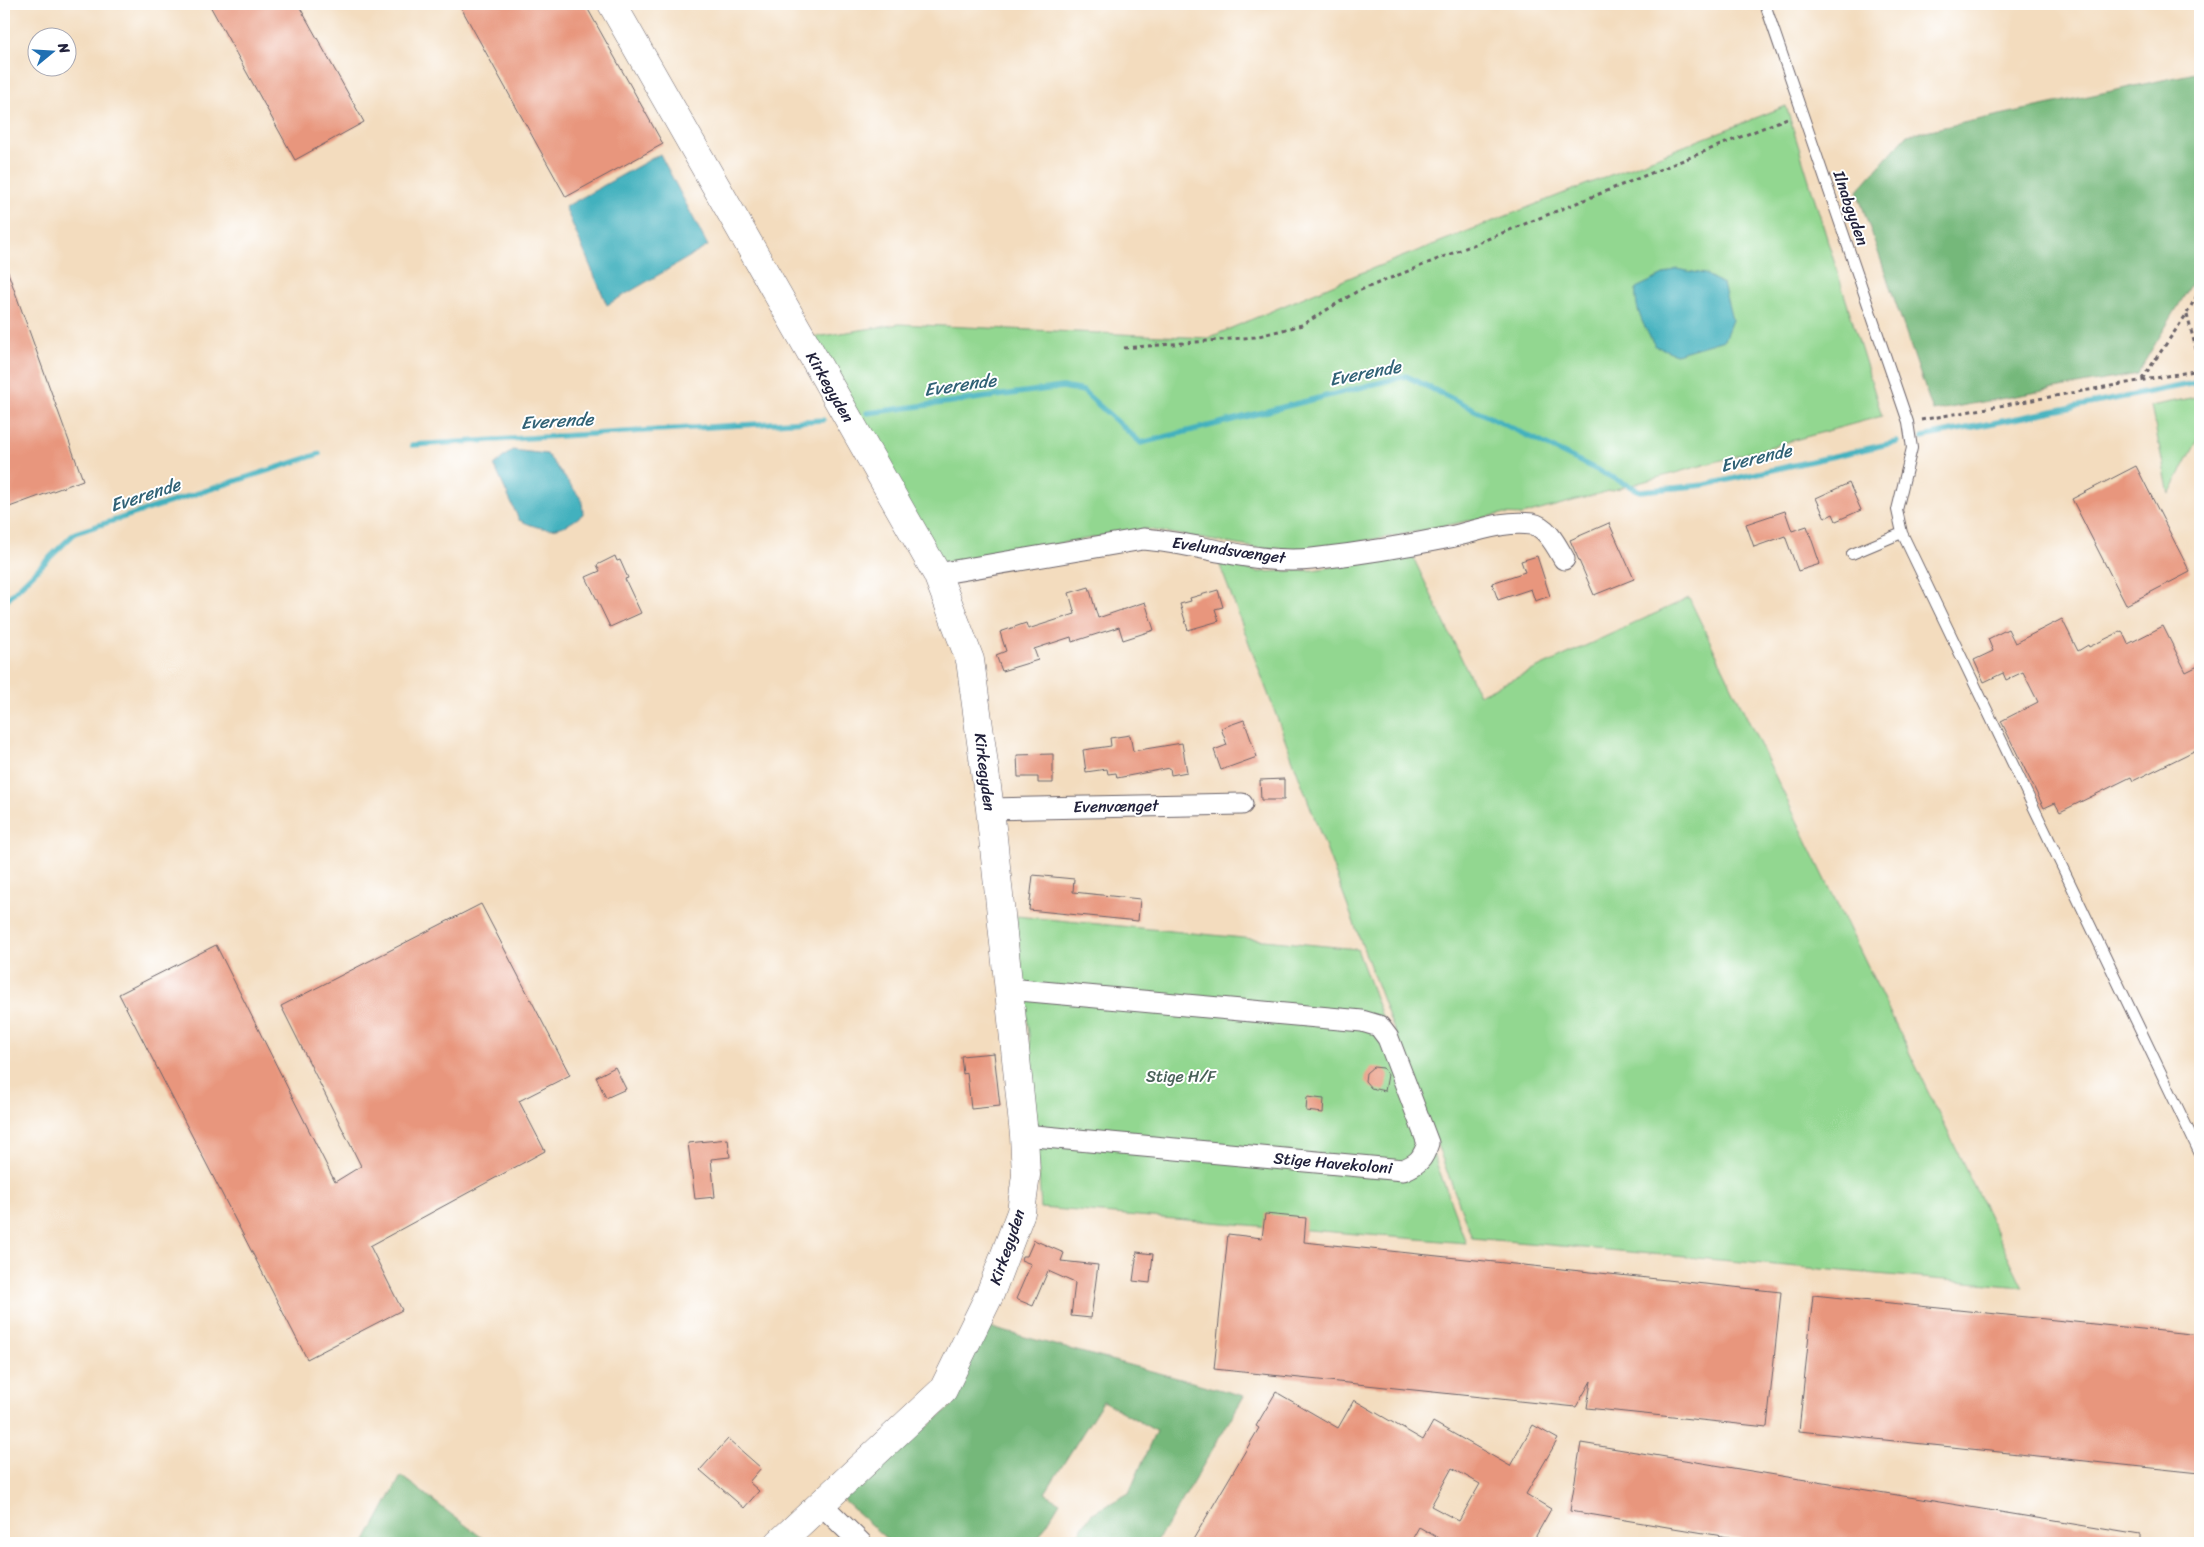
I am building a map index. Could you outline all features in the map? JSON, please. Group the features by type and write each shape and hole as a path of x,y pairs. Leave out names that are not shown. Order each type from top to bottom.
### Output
{"street":[{"name":"Kirkegyden","path":"612,4 937,574 970,660 990,809 1024,1135 1026,1175 1021,1212 990,1294 944,1390 779,1543"},
{"name":"Evelundsvænget","path":"937,574 1143,539 1170,541 1266,558 1310,559 1451,537 1512,521 1535,524 1548,534 1564,559"},
{"name":"Evenvænget","path":"990,809 1242,804"},
{"name":"Stige Havekoloni","path":"1009,989 1362,1020 1379,1026 1388,1038 1428,1143 1424,1157 1416,1164 1403,1170 1024,1135"},
{"path":"821,1504 861,1543"}],"lane":[{"name":"Ilnabgyden","path":"1765,4 1908,422 1912,448 1896,510 1902,533 2200,1154"},
{"path":"1852,554 1902,533"}],"path":[{"path":"1124,348 1255,337 1302,325 1356,292 1802,112"},
{"path":"2142,380 2186,315 2200,290"},
{"path":"2186,315 2200,364"},
{"path":"1908,422 2200,370"}],"green space":[{"path":"2200,72 2200,270 2137,374 1933,411 1857,191 1907,135"},
{"path":"1786,106 1882,416 1522,515 1501,514 1395,536 1310,549 1256,548 1146,529 942,563 809,338 899,324 1208,338 1356,275"},
{"path":"2200,396 2200,436 2169,494 2151,406"},
{"path":"1412,555 1479,695 1689,598 2023,1287 1472,1238 1219,563 1259,572 1313,570"},
{"name":"Stige H/F","path":"1016,916 1357,949 1466,1243 1041,1208 1030,1044"},
{"path":"984,1326 1244,1396 1166,1528 1154,1543 1072,1543 1091,1514 1129,1493 1156,1431 1103,1401 1045,1493 1060,1502 1035,1543 891,1543 841,1498 953,1405"},
{"path":"401,1476 489,1543 365,1543"}],"water":[{"path":"660,154 708,246 607,305 565,207"},
{"path":"1676,269 1705,274 1723,284 1732,320 1724,340 1676,354 1655,346 1638,311 1636,288"},
{"path":"512,450 547,454 582,500 583,514 567,525 552,529 537,527 519,520 494,465"}],"building":[{"path":"209,4 298,4 364,122 295,160"},
{"path":"459,4 585,4 663,144 566,197"},
{"path":"6,267 83,480 4,509 4,268"},
{"path":"2136,466 2190,572 2126,605 2072,499"},
{"path":"1849,483 1861,510 1836,521 1833,514 1825,518 1816,498"},
{"path":"1785,511 1792,531 1807,526 1820,564 1798,571 1785,536 1754,547 1746,524"},
{"path":"1609,523 1634,579 1594,595 1570,540"},
{"path":"615,556 617,561 620,560 628,578 625,579 641,613 610,627 586,577 600,571 597,565"},
{"path":"1537,556 1550,596 1535,601 1531,589 1498,600 1492,583 1525,572 1521,561"},
{"path":"1089,587 1098,618 1145,602 1154,630 1123,640 1119,627 1072,642 1071,637 1034,649 1038,660 1002,671 996,655 1006,651 1000,632 1026,623 1028,629 1075,614 1069,593"},
{"path":"1218,590 1223,607 1215,609 1219,621 1188,630 1180,604 1191,601 1190,598"},
{"path":"2062,619 2078,651 2122,631 2128,644 2163,626 2186,672 2200,665 2200,748 2133,781 2131,777 2060,812 2055,803 2044,808 2001,721 2038,702 2023,672 2006,680 2003,673 1984,682 1974,660 1993,651 1988,639 2008,629 2015,643"},
{"path":"1244,720 1257,757 1221,770 1214,750 1227,745 1221,728"},
{"path":"1130,735 1133,751 1182,743 1187,772 1171,775 1170,768 1117,778 1116,773 1108,774 1107,769 1086,772 1083,750 1111,746 1110,738"},
{"path":"1053,754 1053,783 1038,783 1038,777 1018,777 1017,755"},
{"path":"1284,779 1284,800 1261,800 1260,780"},
{"path":"1033,875 1074,879 1073,892 1140,899 1138,921 1029,910"},
{"path":"481,904 570,1075 519,1101 545,1151 370,1246 402,1310 307,1359 119,994 216,945 335,1182 361,1166 281,1006"},
{"path":"994,1053 1000,1106 971,1109 967,1073 963,1074 961,1056"},
{"path":"615,1067 626,1089 606,1098 596,1077"},
{"path":"1373,1067 1383,1068 1388,1075 1385,1091 1371,1088 1365,1081 1366,1073"},
{"path":"1307,1097 1324,1099 1323,1113 1306,1111"},
{"path":"728,1139 730,1157 711,1159 715,1197 695,1199 688,1143"},
{"path":"1265,1214 1306,1218 1304,1242 1781,1292 1767,1427 1587,1408 1591,1381 1576,1407 1214,1369 1228,1234 1262,1238"},
{"path":"1034,1240 1064,1253 1061,1261 1098,1265 1091,1318 1071,1316 1075,1283 1048,1271 1033,1306 1016,1299 1031,1264 1021,1260 1022,1256 1027,1256"},
{"path":"1137,1252 1153,1254 1150,1283 1133,1281"},
{"path":"1813,1295 2200,1335 2200,1473 1799,1431"},
{"path":"1276,1392 1338,1428 1354,1400 1423,1440 1433,1422 1510,1466 1533,1425 1558,1439 1526,1494 1551,1509 1532,1543 1447,1543 1419,1527 1410,1543 1191,1543 1259,1428 1256,1426","holes":["1452,1468 1480,1484 1459,1521 1431,1506"]},
{"path":"728,1439 761,1468 749,1482 759,1491 744,1508 700,1470"},
{"path":"1581,1443 2140,1535 2140,1543 1765,1543 1570,1511"}],"waterway":[{"name":"Everende","path":"867,413 1063,387 1083,391 1141,443 1406,376 1640,491 1705,485 1897,442"},
{"name":"Everende","path":"1922,437 2200,382"},
{"name":"Everende","path":"412,445 823,420"},
{"name":"Everende","path":"4,602 75,533 319,454"}]}
